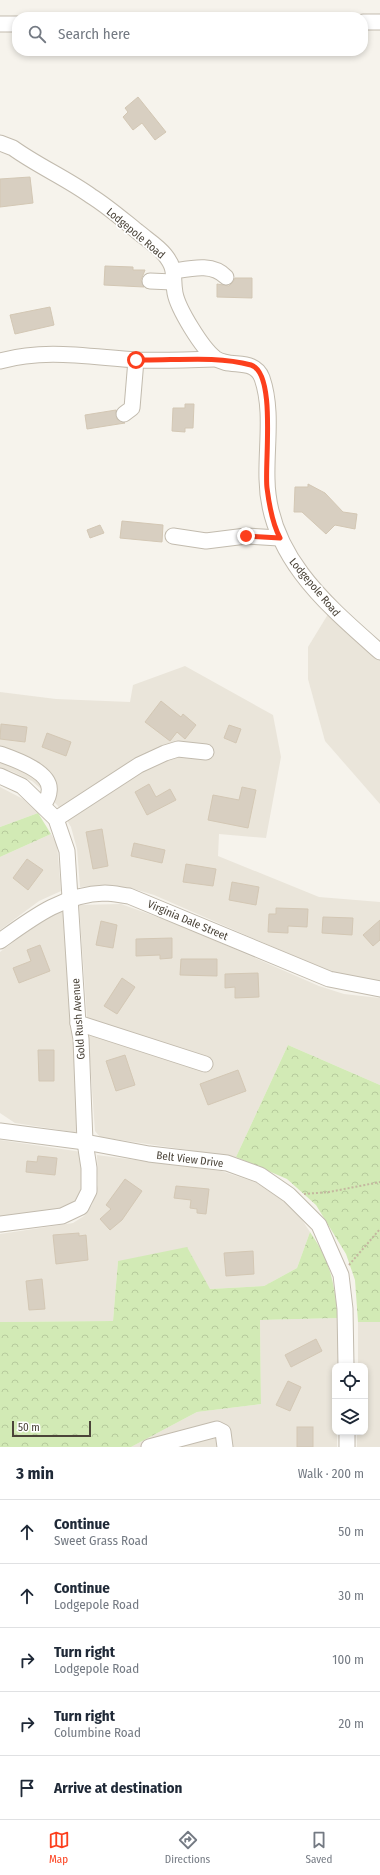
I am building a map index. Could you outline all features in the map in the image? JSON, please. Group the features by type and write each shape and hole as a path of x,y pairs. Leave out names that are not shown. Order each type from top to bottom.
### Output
{"street":[{"path":"368,22 380,22"},
{"path":"0,24 12,24"},
{"name":"Lodgepole Road","path":"0,143 13,148 30,160 90,195 164,254 174,276 175,295 188,325 216,359 253,366 262,376 265,390 268,426 267,488 275,529 293,564 341,617 380,652"},
{"path":"150,281 213,269 218,269 226,278"},
{"path":"0,361 60,353 136,360 170,361 216,359"},
{"path":"124,414 132,408 136,360"},
{"path":"173,536 206,541 246,536 280,538"},
{"path":"56,819 139,765 165,753 178,749 206,752"},
{"path":"0,754 29,766 41,774 48,783 50,792 43,806"},
{"name":"Gold Rush Avenue","path":"0,776 22,786 56,819 67,851 78,1023 81,1039 85,1142 89,1168 89,1191 81,1206 62,1216 0,1224"},
{"name":"Virginia Dale Street","path":"0,941 48,908 70,899 105,893 129,896 328,979 380,989"},
{"path":"78,1023 205,1064"},
{"name":"Belt View Drive","path":"0,1131 85,1142 149,1154 227,1164 260,1175 289,1195 319,1225 331,1250 341,1275 345,1309 346,1363"},
{"path":"149,1447 217,1429 224,1432 225,1447"},
{"path":"347,1435 347,1447"}],"path":[{"path":"289,1195 329,1192 380,1182"},
{"path":"348,1266 380,1230"}],"shaded area":[{"path":"330,611 380,656 380,804 325,741 308,679 308,647"},
{"path":"185,666 273,715 281,757 266,838 219,834 218,856 319,897 380,902 380,981 352,978 333,973 154,895 134,889 110,885 80,887 77,849 71,827 58,806 32,781 11,771 0,768 0,692 56,699 130,702 133,685"},
{"path":"0,787 23,799 38,813 0,827"},
{"path":"51,834 57,844 61,891 39,901 0,930 0,857"},
{"path":"121,904 177,924 319,986 344,994 380,998 380,1085 288,1045 236,1157 100,1137 95,1131 79,905"},
{"path":"63,909 79,1133 15,1123 0,1113 0,952 36,925"},
{"path":"0,1140 82,1152 84,1190 75,1206 0,1219"},
{"path":"97,1155 221,1171 255,1182 295,1209 310,1232 297,1268 264,1286 210,1289 118,1261 113,1321 0,1322 0,1234 73,1223 84,1216 92,1205 98,1185"},
{"path":"338,1318 338,1363 332,1363 332,1435 337,1435 337,1447 131,1447 197,1412 261,1404 260,1320"},
{"path":"358,1322 380,1322 380,1447 357,1447 357,1435 368,1435 368,1363 358,1363"}],"green space":[{"path":"38,813 51,834 0,857 0,827"},
{"path":"288,1045 380,1085 380,1322 358,1322 355,1280 346,1254 316,1205 287,1179 236,1157"},
{"path":"310,1232 323,1253 327,1263 333,1283 338,1318 260,1320 261,1404 197,1412 131,1447 0,1447 0,1322 113,1321 118,1261 187,1247 210,1289 264,1286 297,1268"}],"building":[{"path":"138,97 166,132 155,140 142,123 133,130 123,117 128,112 125,108"},
{"path":"30,177 33,203 0,207 0,179"},
{"path":"105,266 133,267 133,270 145,270 141,280 144,287 104,285"},
{"path":"235,278 252,278 252,298 217,297 217,284 229,286"},
{"path":"50,307 54,325 15,334 10,315"},
{"path":"185,404 194,404 193,428 185,428 185,432 172,431 173,408 185,408"},
{"path":"116,410 117,419 125,423 87,429 85,415"},
{"path":"308,484 325,493 343,512 357,514 355,529 335,525 326,534 302,512 294,512 295,487 308,487"},
{"path":"122,521 163,525 162,542 120,538"},
{"path":"100,525 104,533 90,538 87,530"},
{"path":"161,701 181,717 183,714 196,725 185,739 177,732 170,741 145,722"},
{"path":"1,724 27,727 25,742 0,739"},
{"path":"229,725 241,729 236,743 224,738"},
{"path":"47,733 71,742 66,756 42,747"},
{"path":"149,784 156,797 170,789 176,800 147,815 135,792"},
{"path":"242,787 256,790 248,828 208,820 213,795 239,800"},
{"path":"102,829 108,866 93,869 86,832"},
{"path":"134,843 165,850 162,863 131,856"},
{"path":"27,859 43,870 28,890 13,878"},
{"path":"186,864 216,869 213,886 183,882"},
{"path":"232,882 259,887 256,905 229,900"},
{"path":"276,908 308,909 307,927 288,926 288,933 268,932 269,914 276,914"},
{"path":"323,917 353,918 352,935 322,933"},
{"path":"380,920 380,940 373,946 363,935"},
{"path":"101,921 117,925 113,948 96,945"},
{"path":"172,938 172,958 160,959 160,955 136,956 136,939"},
{"path":"40,945 50,971 19,983 13,968 31,961 27,950"},
{"path":"181,959 217,959 217,976 180,975"},
{"path":"258,973 259,997 235,998 235,987 225,988 225,974"},
{"path":"122,978 135,987 117,1014 104,1006"},
{"path":"38,1050 54,1050 54,1081 39,1081"},
{"path":"125,1055 135,1085 116,1091 106,1061"},
{"path":"238,1070 246,1091 208,1105 200,1084"},
{"path":"38,1156 57,1158 55,1175 26,1172 27,1161 37,1162"},
{"path":"125,1179 142,1191 122,1220 110,1230 100,1219 111,1209 106,1205"},
{"path":"176,1186 209,1189 206,1214 197,1213 197,1209 190,1208 191,1200 174,1198"},
{"path":"79,1233 79,1236 86,1235 88,1260 56,1264 53,1235"},
{"path":"253,1251 254,1274 226,1276 224,1253"},
{"path":"42,1279 45,1309 29,1310 26,1281"},
{"path":"316,1339 322,1351 291,1367 285,1355"},
{"path":"288,1381 301,1387 290,1411 276,1405"},
{"path":"297,1427 313,1427 313,1447 297,1447"}],"route":[{"path":"136,360 170,361 216,359 253,366 262,376 265,390 268,426 266,474 267,488 275,529 280,538 246,536"}]}
